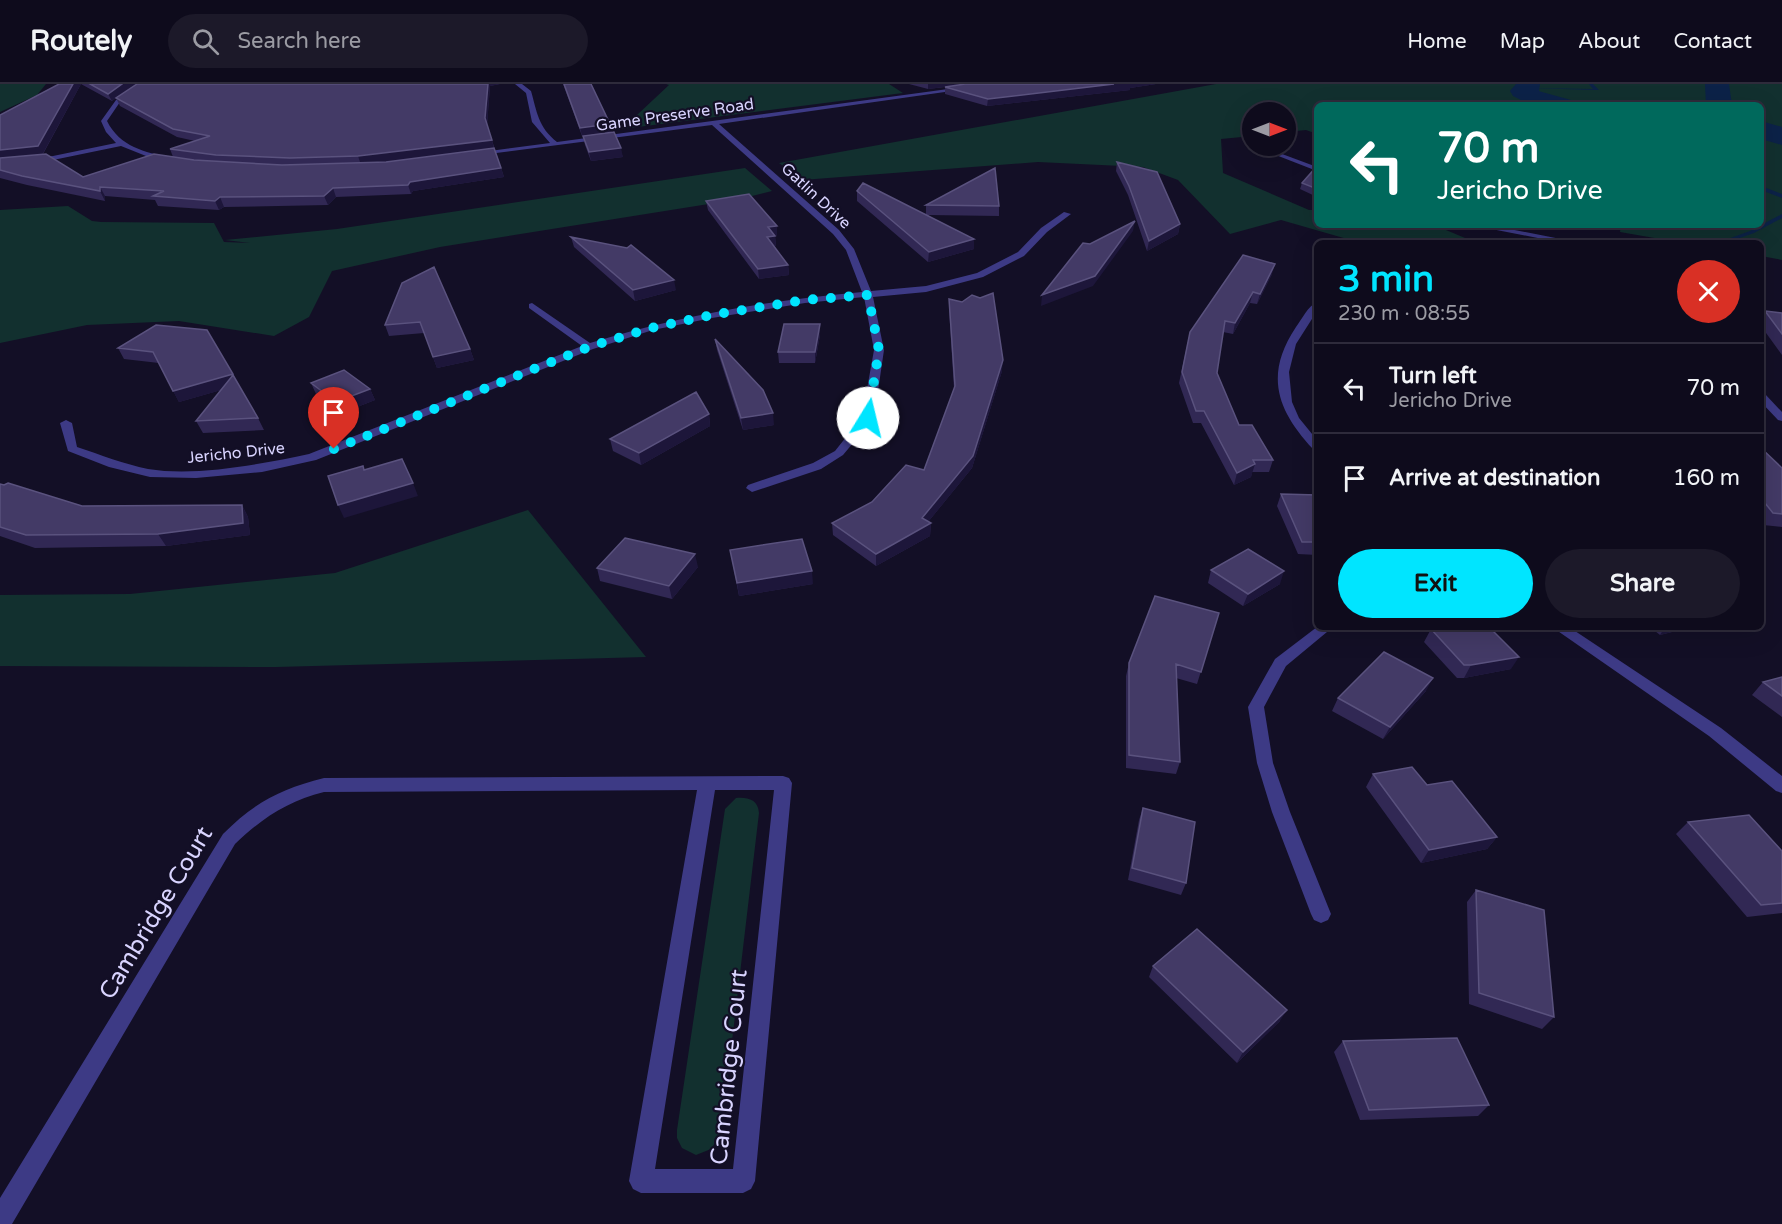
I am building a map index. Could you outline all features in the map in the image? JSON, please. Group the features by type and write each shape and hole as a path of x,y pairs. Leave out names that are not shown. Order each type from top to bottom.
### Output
{"street":[{"path":"145,84 118,101 104,121 109,134 122,144 146,155 178,162"},
{"path":"518,84 529,92 532,117 547,138 556,144"},
{"name":"Game Preserve Road","path":"467,156 998,84"},
{"name":"Gatlin Drive","path":"714,123 836,232 850,249 868,295 879,350 868,418 839,453 817,466 752,488"},
{"path":"0,164 53,158 122,144"},
{"path":"1283,156 1314,168"},
{"name":"Jericho Drive","path":"66,423 72,449 113,464 150,473 196,474 262,468 312,458 589,347 651,328 712,315 805,300 926,289 980,275 1022,254 1044,230 1067,214"},
{"path":"1492,228 1560,240"},
{"path":"532,306 589,347"},
{"path":"1314,309 1297,331 1286,356 1282,386 1294,418 1314,443"},
{"path":"1764,399 1782,418"},
{"path":"1322,630 1280,663 1257,707 1265,763 1281,812 1322,914"},
{"path":"1563,630 1715,732 1782,786"},
{"name":"Cambridge Court","path":"0,1221 229,838 254,813 289,794 324,785 783,783 743,1180 641,1180 707,784"}],"green space":[{"path":"0,84 46,84 37,95 0,112"},
{"path":"666,84 889,84 903,93 622,129 669,85"},
{"path":"1216,84 1782,84 1782,260 1764,257 1764,240 1666,240 1620,232 1621,228 1764,228 1764,102 1314,102 1314,133 1306,130 1296,131 1296,102 1242,102 1242,137 1221,139 1223,173 1309,210 1314,210 1314,228 1441,228 1470,240 1351,240 1281,220 1230,234 1178,180 1143,167 1038,162 802,180 779,163"},
{"path":"745,168 772,191 740,199 440,247 332,271 309,317 274,336 179,321 87,325 0,343 0,210 68,206 92,221 214,223 224,242 250,243 225,240 337,229"},
{"path":"528,510 646,657 276,667 0,666 0,595 130,594 335,573"},
{"path":"736,798 751,800 757,805 759,813 721,1134 711,1149 696,1155 682,1148 677,1138 677,1130 725,809"}],"building":[{"path":"59,84 73,84 38,146 0,150 0,115"},
{"path":"90,84 122,84 108,94"},
{"path":"137,84 488,84 485,118 492,140 358,156 290,158 216,155 170,149 210,136 173,129 116,98"},
{"path":"564,84 591,84 610,124 580,128"},
{"path":"965,84 1114,84 988,99 945,87"},
{"path":"614,132 621,148 589,152 583,136"},
{"path":"494,148 501,168 410,182 408,185 333,188 324,196 220,197 215,201 153,196 164,191 100,187 100,191 0,170 0,158 46,154 83,177 154,154 194,160 282,165 386,162"},
{"path":"1117,162 1157,172 1180,224 1149,241 1129,186"},
{"path":"995,168 999,206 926,205"},
{"path":"1314,169 1314,188 1302,183"},
{"path":"863,183 974,239 929,252 857,191"},
{"path":"749,194 777,226 768,227 775,236 767,237 788,265 758,269 706,201"},
{"path":"1135,221 1095,276 1042,295 1083,243 1090,244"},
{"path":"571,237 627,248 631,245 674,280 633,290"},
{"path":"1243,255 1275,264 1260,294 1253,292 1235,323 1225,321 1217,373 1239,425 1252,425 1273,460 1253,460 1255,464 1237,473 1204,411 1196,411 1182,372 1190,332"},
{"path":"434,267 470,349 433,357 420,322 385,325 402,283"},
{"path":"993,293 1003,360 973,456 922,518 931,523 876,554 832,523 872,502 906,465 924,470 955,386 949,299 962,302 972,295 980,298"},
{"path":"1765,311 1782,313 1782,334"},
{"path":"784,324 820,324 815,352 778,352"},
{"path":"156,325 207,330 233,374 173,391 153,352 118,348"},
{"path":"715,339 763,390 773,413 741,418"},
{"path":"344,370 370,389 336,402 311,383"},
{"path":"233,375 258,418 196,421"},
{"path":"696,392 709,414 639,453 610,439"},
{"path":"1764,451 1782,468 1782,514 1773,513 1764,502"},
{"path":"402,459 413,483 338,505 328,476 363,466 364,470"},
{"path":"8,483 82,506 242,505 243,523 158,534 26,535 0,527 0,484"},
{"path":"1281,494 1314,495 1314,542 1302,542"},
{"path":"625,538 695,554 669,586 597,568"},
{"path":"802,539 812,571 737,583 730,550"},
{"path":"1248,549 1284,571 1248,594 1211,570"},
{"path":"1155,596 1219,613 1201,672 1176,664 1180,762 1129,755 1129,663"},
{"path":"1432,630 1492,630 1519,657 1471,665 1464,665"},
{"path":"1384,652 1433,678 1390,727 1338,698"},
{"path":"1782,677 1782,696 1763,682"},
{"path":"1412,767 1427,785 1452,781 1497,837 1429,850 1373,774"},
{"path":"1143,808 1195,822 1186,883 1132,868"},
{"path":"1749,815 1782,851 1782,903 1761,905 1688,822"},
{"path":"1476,890 1544,910 1554,1017 1479,993"},
{"path":"1197,929 1287,1010 1243,1052 1153,966"},
{"path":"1457,1038 1489,1105 1369,1110 1343,1041"}],"waterway":[{"path":"1528,84 1528,88 1522,91 1533,98 1550,102"},
{"path":"1528,88 1597,90 1591,84"},
{"path":"1717,84 1719,102"},
{"path":"1764,130 1782,137"},
{"path":"1764,189 1782,196"},
{"path":"1764,226 1782,216"},
{"path":"1728,240 1760,228"}],"route":[{"path":"334,449 589,347 651,328 712,315 805,300 868,295 879,350 868,418"}]}
